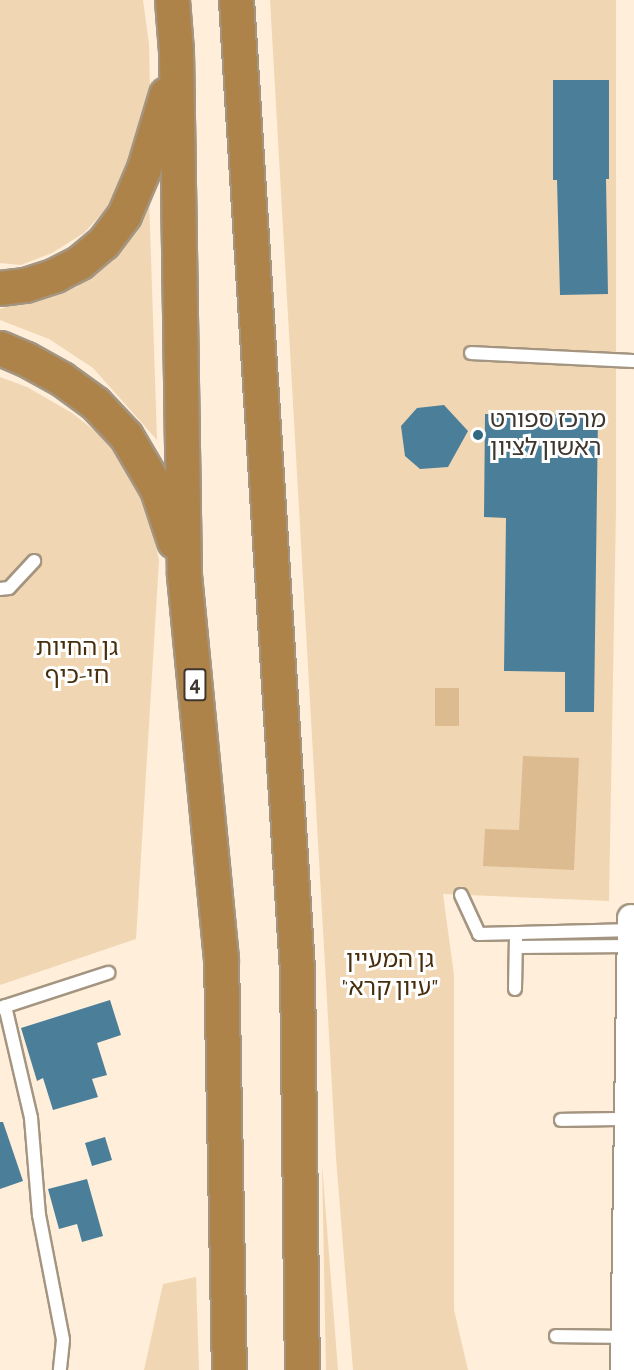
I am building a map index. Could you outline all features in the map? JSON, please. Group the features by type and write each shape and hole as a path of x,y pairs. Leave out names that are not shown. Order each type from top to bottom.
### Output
{"highway":[{"name":"4","path":"172,0 176,51 184,575 221,958 230,1370"},
{"path":"236,0 297,969 302,1370"},
{"path":"0,288 26,285 55,275 80,262 103,243 124,214 144,168 164,104 176,51"},
{"path":"0,348 26,358 62,379 95,403 126,436 157,489 184,575"}],"street":[{"path":"624,1370 631,931"}],"lane":[{"path":"471,353 634,361"},
{"path":"0,590 9,588 34,561"},
{"path":"461,895 479,934 631,931"},
{"path":"516,947 631,931"},
{"path":"515,989 516,932"},
{"path":"60,1370 63,1340 39,1215 31,1118 3,1007 108,973"},
{"path":"561,1120 628,1119"},
{"path":"556,1336 624,1337"}],"green space":[{"path":"0,0 143,0 149,44 150,95 139,141 107,208 84,233 52,253 21,265 0,263"},
{"name":"מרכז ספורט ראשון לציון","path":"270,0 616,0 616,510 609,901 443,894 454,975 454,1310 468,1370 353,1370 336,1158"},
{"path":"149,196 157,440 93,368 49,339 0,320 0,309 77,287 116,249"},
{"name":"גן החיות חי-כיף","path":"0,377 27,387 72,413 109,442 147,509 159,560 136,939 0,985"},
{"path":"322,1164 338,1370 326,1370"},
{"path":"196,1277 199,1370 144,1370 163,1284"}],"shaded area":[{"path":"435,688 459,688 459,726 435,726"},
{"path":"523,756 579,758 574,870 483,866 485,829 519,830"}],"building":[{"path":"553,80 609,80 609,179 606,179 608,294 560,295 557,180 553,180"},
{"path":"444,405 468,431 448,467 420,469 405,456 401,426 417,408"},
{"path":"485,414 598,415 594,712 565,712 565,672 504,671 506,518 484,517"},
{"path":"110,1000 121,1035 97,1043 107,1075 92,1079 98,1097 53,1110 43,1078 37,1081 21,1028"},
{"path":"0,1122 3,1122 23,1181 0,1189"},
{"path":"105,1137 112,1160 92,1166 85,1143"},
{"path":"87,1179 103,1236 82,1242 77,1224 59,1229 48,1189"}],"place":[{"name":"מרכז ספורט ראשון לציון","path":"478,435"}],"park label":[{"name":"גן המעיין \"עיון קרא\"","path":"390,975"}]}
